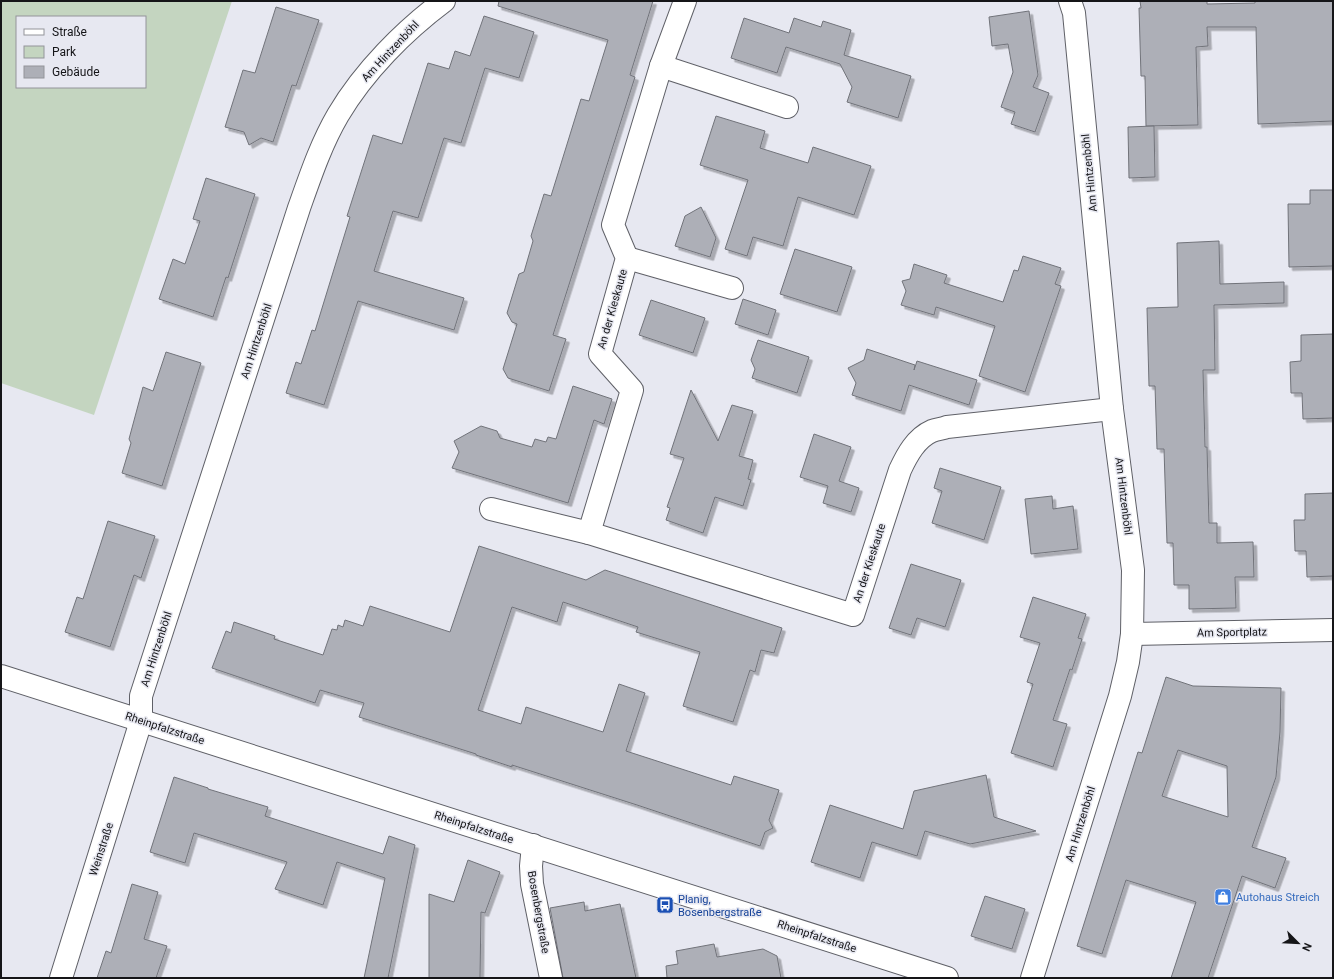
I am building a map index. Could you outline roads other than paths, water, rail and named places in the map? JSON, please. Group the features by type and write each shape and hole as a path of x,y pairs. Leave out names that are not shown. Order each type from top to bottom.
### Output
{"street":[{"name":"Am Hintzenböhl","path":"141,720 140,696 296,216 317,158 338,115 366,75 418,20 444,1"},
{"name":"An der Kieskaute","path":"589,533 632,390 600,354 626,258 613,225 661,66 685,1"},
{"name":"Am Hintzenböhl","path":"1032,978 1120,696 1128,662 1132,634 1133,570 1112,409 1074,13 1070,1"},
{"path":"661,66 787,107"},
{"name":"An der Kieskaute","path":"626,258 732,288"},
{"name":"An der Kieskaute","path":"491,509 589,533 853,616 900,470 908,453 924,436 932,431 947,427 1112,409"},
{"name":"Am Sportplatz","path":"1132,634 1333,630"},
{"name":"Rheinpfalzstraße","path":"1,676 947,978"},
{"name":"Weinstraße","path":"61,978 141,720"},
{"name":"Bosenbergstraße","path":"533,845 531,866 532,884 551,978"}],"place":[{"name":"Autohaus Streich","path":"1223,897"},
{"name":"Planig, Bosenbergstraße","path":"665,905"}]}
